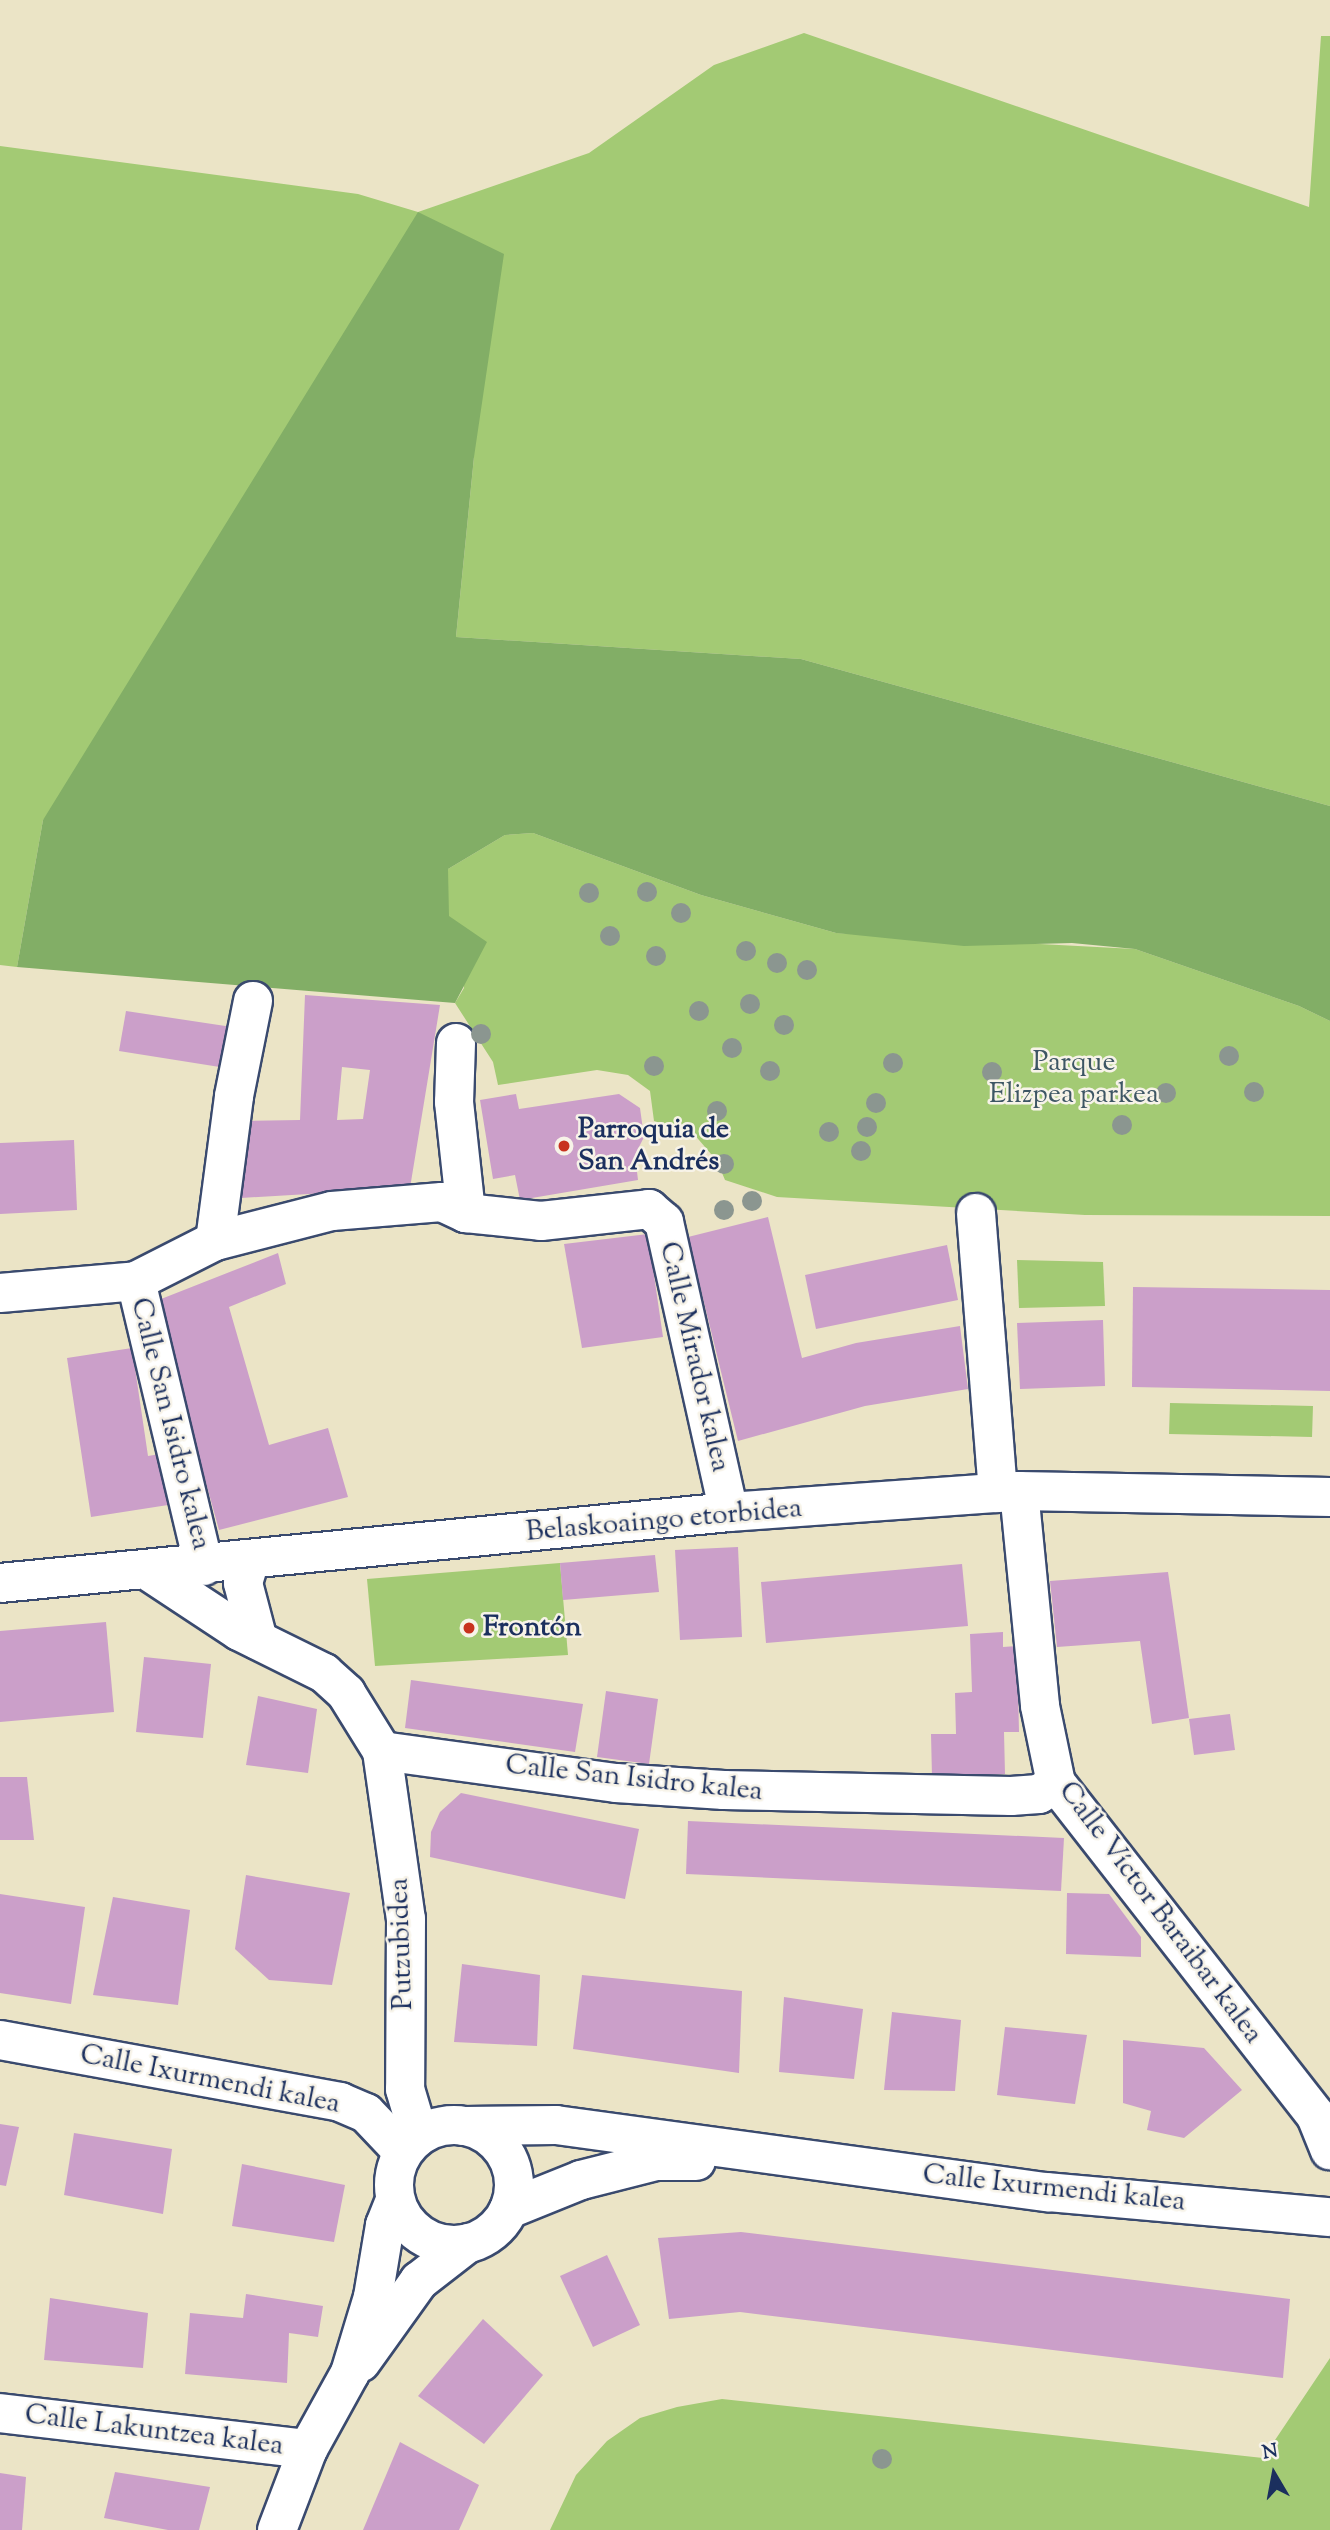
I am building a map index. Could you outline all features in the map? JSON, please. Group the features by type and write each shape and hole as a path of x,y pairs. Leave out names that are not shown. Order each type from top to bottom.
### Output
{"street":[{"path":"215,1241 234,1096 253,1001"},
{"path":"456,1043 454,1102 466,1213"},
{"path":"0,1293 136,1281 215,1241 332,1211 442,1202 466,1213"},
{"name":"Calle Mirador kalea","path":"466,1213 541,1221 649,1209 664,1222 729,1512"},
{"name":"Calle Víctor Baraibar kalea","path":"976,1213 1008,1492 1040,1706 1056,1783 1316,2116 1330,2150"},
{"name":"Calle San Isidro kalea","path":"136,1281 204,1566"},
{"name":"Belaskoaingo etorbidea","path":"0,1583 204,1566 729,1512 1008,1492 1330,1497"},
{"name":"Calle San Isidro kalea","path":"250,1560 243,1583 258,1640"},
{"name":"Calle San Isidro kalea","path":"145,1569 186,1599 258,1640 324,1673 346,1693 383,1751 616,1783 749,1792 1011,1796 1039,1794 1056,1783"},
{"name":"Putzubidea","path":"383,1751 406,1919 405,2089 411,2144"},
{"name":"Calle Ixurmendi kalea","path":"0,2040 340,2102 366,2113 411,2144"},
{"path":"277,2530 308,2449 350,2373 373,2297 385,2225 395,2200 395,2175 411,2144 448,2125 481,2131 507,2156 514,2191 509,2209 492,2230 468,2244 419,2281 374,2350 350,2373"},
{"name":"Calle Ixurmendi kalea","path":"464,2126 556,2125 1048,2192 1330,2217"},
{"name":"Calle Ixurmendi kalea","path":"509,2209 581,2180 656,2161 778,2156"},
{"path":"395,2200 402,2217 431,2241 468,2244"},
{"name":"Calle Lakuntzea kalea","path":"0,2413 308,2449"}],"green space":[{"path":"804,33 1309,207 1321,36 1330,36 1330,806 801,659 456,637 474,457 43,820 17,967 0,965 0,146 358,194 418,212 589,153 714,65"},
{"path":"418,212 504,254 474,457 456,637 801,659 1330,806 1330,1021 1299,1006 1135,949 1072,943 964,946 836,933 701,895 533,833 505,835 448,869 449,916 487,942 455,1003 17,967 43,820"},
{"name":"Parque Elizpea parkea","path":"533,833 701,895 836,933 1135,949 1299,1006 1330,1021 1330,1216 1085,1215 777,1197 725,1180 717,1161 693,1133 654,1121 650,1091 628,1075 597,1070 498,1085 493,1062 455,1003 464,988 448,916 448,869 505,835"},
{"path":"1017,1260 1103,1262 1105,1306 1019,1308"},
{"path":"1170,1403 1313,1406 1312,1437 1169,1434"},
{"name":"Frontón","path":"560,1563 568,1655 375,1666 367,1579"},
{"path":"1330,2358 1330,2530 550,2530 576,2475 607,2441 640,2418 677,2407 722,2399 1263,2458"}],"building":[{"path":"305,995 440,1005 410,1188 241,1198 247,1121 300,1120","holes":["342,1067 370,1070 363,1119 337,1120"]},
{"path":"126,1011 232,1027 226,1068 119,1051"},
{"name":"Parroquia de San Andrés","path":"516,1094 519,1109 619,1094 640,1108 644,1137 635,1155 638,1180 520,1200 515,1175 493,1179 480,1100"},
{"path":"74,1140 77,1210 0,1214 0,1143"},
{"path":"768,1217 802,1358 856,1343 960,1326 968,1389 865,1406 738,1441 688,1237"},
{"path":"648,1234 663,1337 582,1348 564,1244"},
{"path":"947,1245 958,1300 816,1329 805,1275"},
{"path":"278,1253 286,1284 229,1307 269,1445 328,1428 348,1497 219,1530 156,1301"},
{"path":"1133,1287 1330,1290 1330,1391 1132,1387"},
{"path":"1103,1320 1105,1386 1020,1389 1017,1323"},
{"path":"132,1348 148,1456 160,1454 168,1505 91,1517 67,1358"},
{"path":"738,1547 742,1637 680,1640 675,1550"},
{"path":"655,1555 659,1592 563,1600 560,1563"},
{"path":"962,1564 968,1626 766,1643 761,1582"},
{"path":"1168,1572 1189,1718 1152,1724 1140,1641 1057,1647 1050,1581"},
{"path":"106,1622 114,1712 0,1722 0,1631"},
{"path":"1003,1632 1003,1647 1017,1646 1019,1732 1004,1732 1005,1774 932,1777 931,1734 956,1734 955,1693 972,1692 970,1634"},
{"path":"144,1657 211,1664 203,1738 136,1732"},
{"path":"411,1680 583,1704 575,1752 405,1728"},
{"path":"606,1691 658,1699 649,1764 597,1757"},
{"path":"258,1696 317,1709 308,1773 246,1765"},
{"path":"1230,1714 1235,1750 1194,1755 1189,1719"},
{"path":"0,1777 27,1777 34,1840 0,1840"},
{"path":"461,1793 639,1829 625,1899 430,1857 431,1832 440,1812"},
{"path":"688,1821 1064,1838 1061,1891 686,1874"},
{"path":"246,1875 350,1893 332,1985 269,1980 235,1949"},
{"path":"1067,1893 1109,1894 1141,1937 1141,1957 1066,1954"},
{"path":"0,1894 85,1907 71,2004 0,1993"},
{"path":"113,1897 190,1910 178,2005 93,1995"},
{"path":"462,1964 540,1975 537,2046 454,2042"},
{"path":"582,1975 742,1991 739,2073 573,2049"},
{"path":"784,1997 863,2009 854,2079 779,2072"},
{"path":"892,2012 961,2020 955,2091 884,2090"},
{"path":"1005,2027 1087,2035 1075,2104 997,2095"},
{"path":"1123,2040 1204,2048 1242,2090 1184,2138 1147,2130 1151,2111 1123,2103"},
{"path":"0,2124 19,2127 6,2186 0,2185"},
{"path":"74,2133 172,2149 163,2214 64,2195"},
{"path":"242,2164 345,2185 334,2242 232,2226"},
{"path":"741,2232 1290,2299 1283,2378 740,2312 669,2319 658,2238"},
{"path":"607,2255 640,2325 593,2347 560,2276"},
{"path":"246,2294 323,2306 318,2337 289,2333 287,2383 185,2374 190,2313 243,2318"},
{"path":"50,2298 148,2313 143,2368 44,2360"},
{"path":"483,2319 543,2375 484,2444 418,2396"},
{"path":"400,2442 479,2485 459,2530 363,2530"},
{"path":"115,2472 210,2487 199,2530 168,2530 104,2518"},
{"path":"0,2473 26,2477 22,2530 0,2530"}],"place":[{"name":"Parroquia de San Andrés","path":"564,1146"},
{"name":"Frontón","path":"469,1628"}]}
